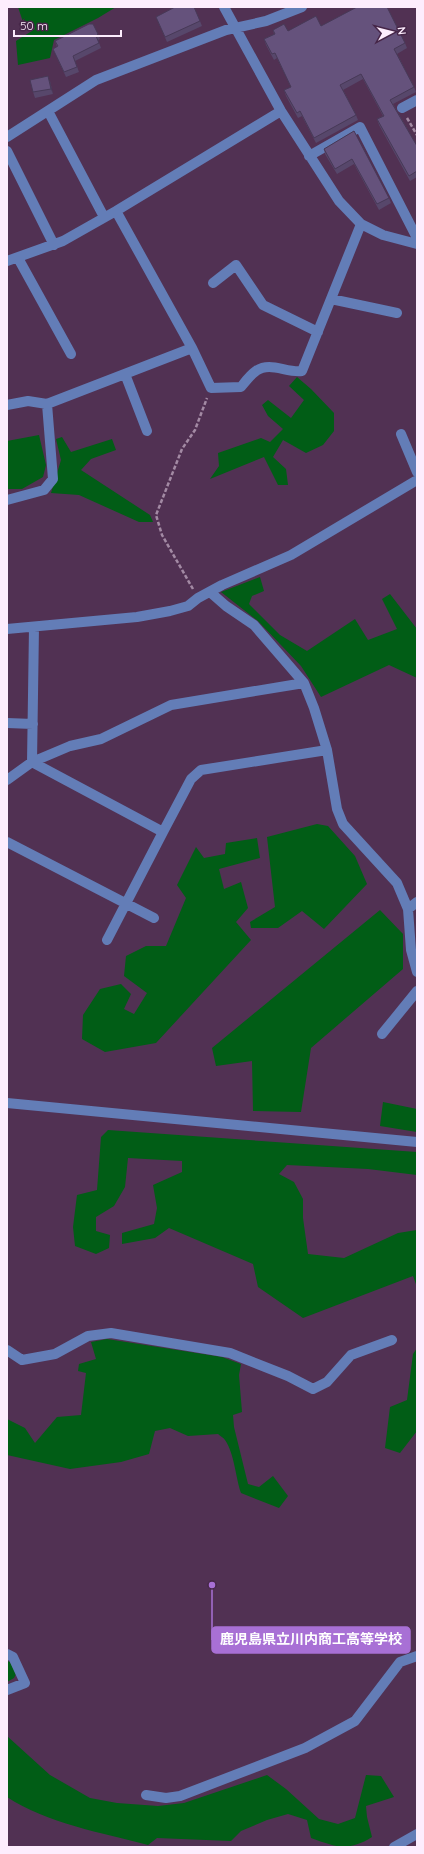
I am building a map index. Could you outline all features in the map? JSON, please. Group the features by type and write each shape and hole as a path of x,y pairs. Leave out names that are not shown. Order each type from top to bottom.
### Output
{"street":[{"path":"224,7 234,28 281,111 339,201 361,224 383,235 417,244"},
{"path":"7,137 96,80 226,30 266,21 302,7"},
{"path":"402,108 417,100"},
{"path":"48,111 104,217"},
{"path":"7,261 54,245 116,211 281,111"},
{"path":"309,156 360,127 417,238"},
{"path":"7,151 54,245"},
{"path":"116,211 192,348 211,388 241,387 256,371 267,366 293,372 302,370 361,224"},
{"path":"18,258 71,354"},
{"path":"213,283 236,266 263,305 318,332"},
{"path":"331,299 397,313"},
{"path":"7,405 28,401 47,404 192,348"},
{"path":"126,374 147,431"},
{"path":"7,500 44,490 53,479 47,404"},
{"path":"401,434 417,472"},
{"path":"7,629 137,617 188,606 198,598 222,585 291,555 417,480"},
{"path":"210,592 226,606 254,625 304,683 314,708 327,750 337,809 343,824 397,883 408,910 417,972"},
{"path":"32,762 34,627"},
{"path":"7,780 32,762 70,746 100,739 171,704 304,683"},
{"path":"7,723 33,724"},
{"path":"108,940 191,779 201,770 327,750"},
{"path":"32,762 163,832"},
{"path":"7,842 154,918"},
{"path":"408,910 417,902"},
{"path":"382,1034 417,991"},
{"path":"7,1103 417,1142"},
{"path":"7,1350 22,1360 55,1354 88,1336 111,1333 230,1353 288,1376 313,1389 327,1382 351,1355 392,1340"},
{"path":"7,1654 13,1658 25,1683 7,1690"},
{"path":"146,1795 166,1798 180,1796 304,1748 355,1721 400,1662 417,1656"},
{"path":"394,1847 417,1834"}],"path":[{"path":"402,108 417,135"},
{"path":"198,598 162,535 156,514 182,449 195,430 211,388"}],"green space":[{"path":"18,7 116,7 98,18 54,40 50,58 18,65 16,41 35,29 32,21 23,22"},
{"path":"297,377 334,413 334,431 323,445 306,453 283,440 273,457 286,469 288,485 278,485 264,457 210,479 219,466 218,453 261,438 270,442 283,429 268,416 262,405 268,400 291,418 304,400 289,386"},
{"path":"39,435 46,465 43,477 22,489 7,489 7,441"},
{"path":"62,437 71,452 112,439 116,450 91,459 81,470 150,515 153,522 139,522 79,495 51,493 61,460 56,439"},
{"path":"260,577 264,591 252,596 249,604 280,635 307,651 355,619 368,640 397,629 382,599 390,594 417,629 417,678 389,665 321,697 301,666 258,621 221,592"},
{"path":"317,824 328,826 355,856 367,884 324,929 302,911 278,928 251,928 250,922 275,907 267,837"},
{"path":"257,838 260,858 219,869 224,889 241,882 248,908 236,922 251,940 156,1043 105,1052 82,1039 83,1015 100,989 121,984 131,994 124,1009 134,1014 147,993 124,976 126,956 146,946 166,946 186,898 177,885 196,847 204,858 225,854 226,843"},
{"path":"380,910 403,934 403,969 311,1048 301,1112 253,1111 252,1061 216,1066 212,1048"},
{"path":"383,1102 417,1109 417,1132 380,1126"},
{"path":"108,1130 417,1152 417,1175 368,1169 287,1165 279,1174 294,1182 303,1199 303,1218 308,1254 344,1258 398,1233 417,1230 417,1287 413,1276 303,1318 258,1287 253,1264 169,1228 155,1238 122,1244 122,1233 154,1224 157,1208 153,1185 182,1172 182,1161 128,1158 125,1187 114,1206 96,1217 96,1231 110,1235 109,1248 96,1254 75,1246 73,1227 77,1195 97,1190 101,1137"},
{"path":"107,1339 222,1357 241,1364 239,1375 242,1412 233,1415 234,1427 248,1484 259,1487 273,1476 288,1496 279,1508 241,1493 231,1451 224,1439 218,1434 188,1436 170,1428 155,1431 149,1454 121,1462 70,1469 7,1455 7,1419 25,1428 35,1443 57,1417 81,1415 86,1373 78,1371 79,1364 96,1359 91,1342"},
{"path":"417,1348 417,1431 400,1453 385,1448 390,1407 407,1400 413,1354"},
{"path":"7,1661 10,1662 16,1674 14,1678 7,1682"},
{"path":"7,1736 50,1775 90,1798 117,1803 158,1806 184,1803 267,1775 286,1789 319,1819 338,1824 355,1818 366,1775 381,1776 394,1797 366,1806 372,1837 356,1845 335,1846 311,1838 307,1820 288,1814 267,1820 241,1831 231,1841 157,1838 148,1845 75,1826 39,1814 7,1797"}],"building":[{"path":"175,7 194,7 200,21 165,37 156,17"},
{"path":"357,7 387,7 405,43 394,49 414,87 390,100 417,146 417,171 409,176 377,119 384,116 361,74 340,85 356,115 314,138 300,111 297,113 284,90 291,87 275,53 272,54 264,39 275,34 273,30 284,24 288,31 316,16 321,26"},
{"path":"89,24 93,24 98,34 96,36 99,43 73,56 77,67 64,72 53,49 58,46 55,41"},
{"path":"48,76 51,89 33,92 30,80"},
{"path":"354,131 389,198 377,204 352,159 335,169 324,149"}],"place":[{"name":"鹿児島県立川内商工高等学校","path":"212,1585"}]}
